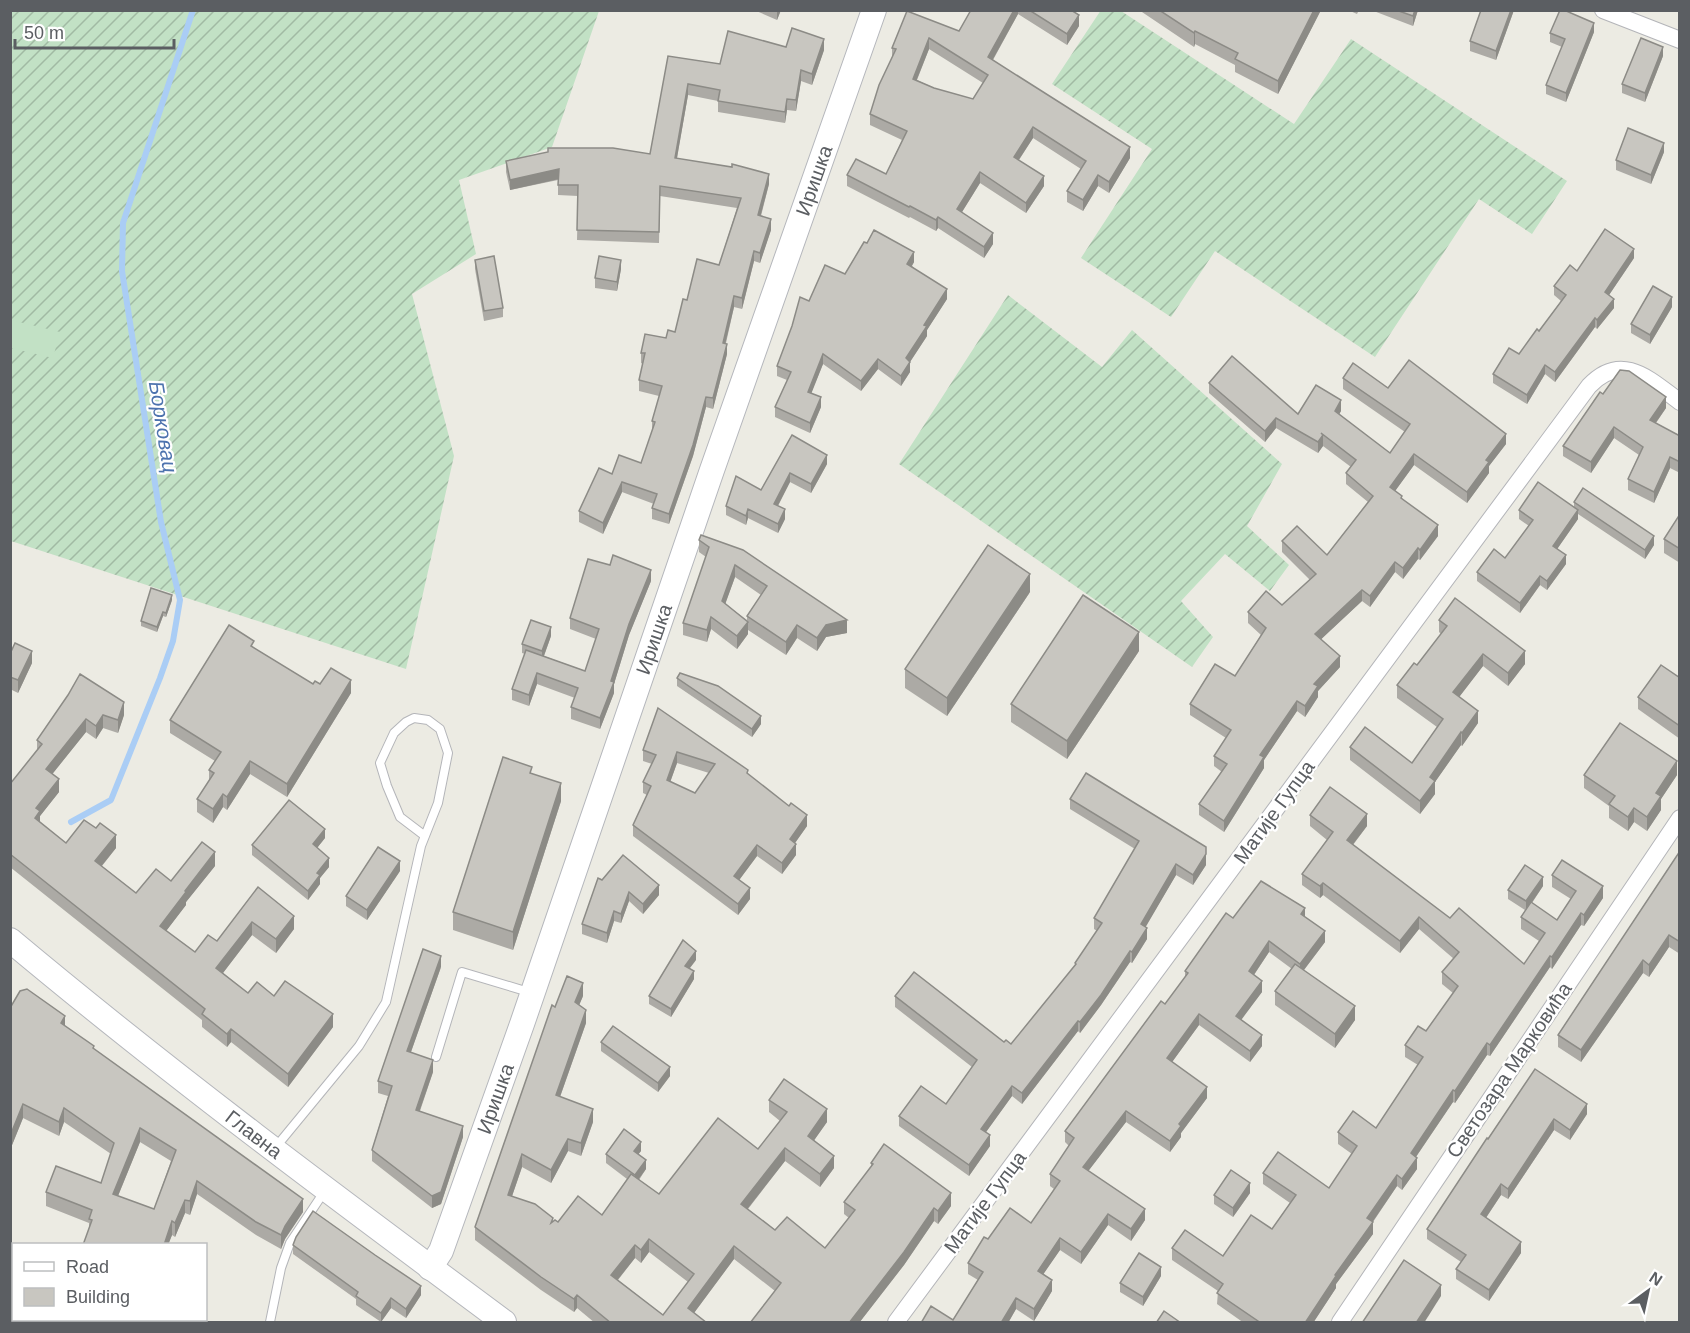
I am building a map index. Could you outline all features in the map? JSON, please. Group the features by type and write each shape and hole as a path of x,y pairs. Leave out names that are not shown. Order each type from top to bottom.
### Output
{"street":[{"name":"Иришка","path":"430,1268 444,1242 533,993 712,470 874,10"},
{"path":"1602,10 1680,39"},
{"name":"Матије Гупца","path":"896,1323 1589,386 1598,376 1607,372 1630,369 1649,378 1680,402"},
{"name":"Светозара Марковића","path":"1340,1323 1680,818"},
{"name":"Главна","path":"10,940 77,996 274,1149 504,1323"}],"lane":[{"path":"274,1149 359,1046 386,1002 425,836 438,803 447,753 440,729 428,720 414,718 394,733 380,763 400,817 425,836"},
{"path":"436,1057 462,972 533,993"},
{"path":"270,1323 281,1268 290,1243 326,1189"}],"green space":[{"path":"1101,10 1121,11 1294,124 1351,39 1567,181 1532,234 1479,199 1375,357 1215,251 1171,317 1081,258 1152,149 1052,84"},
{"path":"11,11 599,11 552,147 459,180 476,254 412,294 454,456 406,669 11,541"},
{"path":"1008,295 1102,367 1132,330 1282,464 1247,526 1289,565 1270,591 1225,554 1181,601 1213,637 1192,667 899,464"},
{"path":"11,320 60,332 53,358 11,348"}],"building":[{"path":"971,10 1014,10 988,57 1130,147 1109,182 1098,175 1083,200 1067,191 1086,161 1033,127 1014,157 1044,176 1026,203 980,172 957,209 993,233 984,247 938,217 936,220 847,175 856,159 886,174 907,131 870,114 879,85 896,49 892,48 907,11 959,31","holes":["929,38 988,75 973,99 934,88 913,79"]},
{"path":"1029,10 1071,10 1079,15 1067,34"},
{"path":"1159,10 1314,10 1278,81 1235,59 1238,53 1195,31 1194,33"},
{"path":"1396,10 1415,10 1413,16"},
{"path":"1481,10 1511,10 1496,51 1470,41"},
{"path":"1560,10 1594,23 1566,93 1546,85 1565,39 1550,33"},
{"path":"792,28 824,39 812,74 801,70 796,100 787,99 785,112 718,101 720,90 688,84 675,158 732,167 732,164 769,174 758,215 771,219 760,253 754,251 742,298 734,296 723,343 727,344 713,398 706,397 693,445 669,514 652,508 657,494 622,482 603,523 579,511 599,468 612,474 619,455 641,463 655,422 652,421 662,386 639,380 645,353 641,353 645,334 666,338 668,330 675,332 683,299 687,300 697,259 719,265 741,198 660,186 659,232 577,230 578,185 558,185 559,169 510,180 506,161 548,152 548,148 613,148 650,154 668,56 720,64 728,31 786,47"},
{"path":"1641,38 1663,47 1645,93 1622,84"},
{"path":"1628,128 1664,143 1651,175 1616,160"},
{"path":"1605,229 1634,249 1605,292 1614,299 1597,320 1595,318 1555,372 1545,365 1527,395 1493,374 1509,348 1519,354 1537,329 1539,331 1566,295 1554,286 1570,265 1577,271"},
{"path":"874,230 914,252 907,264 947,289 906,358 910,362 901,376 878,359 861,381 823,354 808,392 821,397 810,423 775,407 791,372 777,366 800,297 809,301 825,265 845,274"},
{"path":"494,256 503,308 484,311 475,260"},
{"path":"599,256 621,260 617,282 595,278"},
{"path":"1653,286 1672,297 1650,335 1631,324"},
{"path":"1232,356 1298,414 1316,385 1341,400 1335,411 1390,453 1410,424 1343,378 1353,363 1388,388 1409,360 1506,434 1486,460 1489,462 1467,492 1414,454 1390,487 1438,525 1420,550 1418,548 1403,568 1395,562 1370,596 1362,590 1315,634 1340,656 1314,684 1318,686 1305,706 1297,701 1260,755 1264,757 1224,821 1199,804 1227,764 1214,756 1231,730 1190,704 1215,664 1235,676 1266,628 1248,612 1266,591 1282,605 1316,574 1282,541 1297,526 1327,555 1373,496 1346,473 1356,460 1321,433 1323,435 1318,442 1276,418 1265,431 1209,383"},
{"path":"1620,370 1629,371 1666,397 1650,420 1680,436 1680,462 1670,457 1654,492 1628,479 1643,447 1614,427 1591,462 1563,446 1600,392 1603,394"},
{"path":"792,435 827,455 811,484 790,473 774,504 785,509 778,524 748,509 746,516 726,506 736,476 761,490"},
{"path":"1538,482 1578,510 1553,546 1566,555 1547,581 1540,576 1520,603 1477,572 1494,549 1505,558 1533,520 1519,510"},
{"path":"1583,488 1654,536 1645,550 1574,502"},
{"path":"1680,514 1680,549 1664,539"},
{"path":"701,535 743,550 847,620 826,625 817,638 797,625 786,642 747,616 767,586 735,565 722,601 748,622 737,636 711,617 707,630 683,623 709,547 699,540"},
{"path":"988,545 1030,574 947,698 905,669"},
{"path":"613,555 651,570 629,624 611,681 614,682 600,718 571,707 578,688 537,673 529,695 512,689 526,650 585,671 599,629 570,618 588,559 610,565"},
{"path":"151,588 172,595 166,613 163,612 157,627 141,621"},
{"path":"1083,595 1139,632 1067,741 1011,704"},
{"path":"1455,598 1525,651 1508,673 1483,654 1453,692 1478,711 1430,777 1435,781 1420,801 1350,747 1365,727 1412,763 1443,719 1397,685 1414,663 1417,665 1447,626 1439,620"},
{"path":"531,620 551,627 542,651 522,644"},
{"path":"229,625 254,641 251,646 313,684 315,681 320,684 331,668 351,680 287,784 250,761 227,797 223,794 213,809 197,799 214,773 209,770 221,752 170,720"},
{"path":"15,643 32,651 18,680 10,677 10,654"},
{"path":"1661,665 1680,678 1680,726 1638,697"},
{"path":"680,673 718,686 761,716 752,729 677,678"},
{"path":"80,674 124,702 118,720 103,715 96,726 86,719 46,769 59,779 36,808 40,811 35,818 66,843 84,820 96,828 100,823 116,835 95,861 136,893 156,869 171,881 202,842 215,852 160,926 195,952 208,935 217,941 258,887 294,916 276,939 252,922 216,968 248,993 257,982 274,996 285,981 333,1014 288,1074 231,1029 227,1034 202,1014 205,1009 10,854 10,784 42,744 37,740"},
{"path":"658,708 748,770 747,773 789,806 791,803 807,815 790,839 796,844 782,863 757,845 734,876 750,888 738,904 633,825 651,786 643,782 656,755 643,750","holes":["677,752 715,764 695,793 667,780"]},
{"path":"1620,723 1677,761 1656,793 1661,796 1647,817 1634,808 1628,817 1609,804 1615,796 1584,775"},
{"path":"503,757 532,767 530,773 561,783 513,932 453,912"},
{"path":"1086,773 1206,847 1206,854 1193,875 1176,864 1141,924 1147,928 1132,952 1130,951 1101,995 1022,1093 1012,1086 981,1129 990,1135 969,1165 899,1116 921,1086 946,1104 977,1060 895,996 914,972 1004,1042 1006,1040 1011,1044 1076,964 1102,923 1094,918 1139,841 1070,799"},
{"path":"1330,787 1367,814 1347,840 1450,918 1459,908 1524,964 1545,933 1521,917 1531,902 1557,920 1576,891 1552,875 1562,860 1603,886 1584,915 1581,913 1552,957 1550,956 1490,1045 1487,1043 1455,1091 1453,1090 1411,1153 1417,1158 1402,1179 1397,1175 1367,1218 1373,1222 1335,1275 1305,1323 1261,1323 1217,1293 1223,1284 1172,1248 1185,1230 1223,1256 1251,1215 1272,1229 1296,1195 1263,1173 1278,1152 1329,1188 1357,1146 1338,1132 1353,1111 1376,1128 1423,1057 1405,1045 1418,1026 1426,1031 1458,986 1442,972 1459,952 1419,917 1400,941 1323,883 1320,886 1302,874 1333,832 1310,815"},
{"path":"289,800 325,829 313,844 329,858 317,873 320,875 308,891 252,845"},
{"path":"378,847 400,861 367,910 346,896"},
{"path":"1680,851 1680,942 1669,935 1649,965 1643,960 1581,1050 1558,1035"},
{"path":"623,855 659,885 643,904 629,892 621,914 614,911 607,933 582,924 598,878 602,880"},
{"path":"1525,865 1543,877 1526,901 1508,890"},
{"path":"1261,881 1305,908 1301,914 1325,931 1300,964 1269,941 1249,971 1262,981 1236,1016 1262,1035 1250,1051 1199,1014 1167,1058 1207,1087 1179,1124 1181,1126 1170,1141 1126,1111 1083,1167 1145,1209 1131,1229 1108,1214 1081,1252 1060,1238 1038,1271 1052,1280 1034,1309 1016,1298 1001,1323 921,1323 931,1306 953,1320 983,1272 968,1263 984,1237 988,1239 1010,1208 1031,1223 1060,1181 1050,1174 1074,1138 1065,1131 1161,1001 1165,1004 1188,973 1185,971 1226,913 1233,918"},
{"path":"683,940 696,951 685,966 694,971 671,1009 649,996"},
{"path":"423,949 441,956 407,1051 433,1060 416,1110 463,1126 441,1192 432,1196 372,1150 392,1086 378,1081"},
{"path":"1295,964 1355,1006 1335,1034 1275,991"},
{"path":"567,976 583,983 575,1002 586,1010 556,1095 593,1109 581,1143 568,1139 551,1170 522,1154 508,1195 535,1204 553,1218 551,1223 555,1220 558,1222 578,1196 602,1215 631,1174 659,1194 718,1118 758,1149 787,1112 769,1100 784,1079 827,1109 808,1136 834,1156 820,1174 785,1148 741,1204 775,1230 787,1217 825,1248 855,1210 844,1202 873,1164 871,1163 884,1144 951,1193 938,1211 934,1208 904,1252 849,1323 750,1323 781,1283 734,1246 688,1308 707,1323 611,1323 577,1295 574,1299 541,1277 475,1227 552,1005 555,1007","holes":["649,1239 694,1274 663,1315 611,1275 635,1245 641,1250"]},
{"path":"27,989 65,1016 61,1023 94,1046 93,1048 303,1199 281,1235 256,1222 197,1181 190,1201 185,1200 175,1223 172,1221 165,1243 84,1243 92,1220 89,1219 92,1210 46,1192 56,1166 101,1183 114,1143 64,1108 59,1122 23,1104 10,1136 10,1008 20,991","holes":["140,1128 176,1150 154,1209 113,1194"]},
{"path":"613,1026 670,1067 658,1083 601,1042"},
{"path":"1535,1069 1587,1104 1570,1130 1554,1119 1508,1189 1501,1184 1481,1214 1521,1242 1489,1290 1456,1269 1466,1255 1427,1229"},
{"path":"624,1129 641,1142 634,1151 646,1160 635,1175 606,1154"},
{"path":"1231,1170 1250,1183 1233,1208 1214,1195"},
{"path":"313,1211 421,1286 406,1309 391,1298 381,1313 356,1296 358,1292 293,1245"},
{"path":"1139,1253 1161,1267 1143,1297 1120,1283"},
{"path":"1404,1260 1441,1285 1416,1323 1362,1323"},
{"path":"1164,1311 1181,1323 1156,1323"},
{"path":"69,1321 89,1321 88,1323 68,1323"},
{"path":"132,1321 176,1321 175,1323"}],"waterway":[{"name":"Борковац","path":"71,822 111,800 173,641 180,600 161,522 122,271 123,223 193,10"}]}
